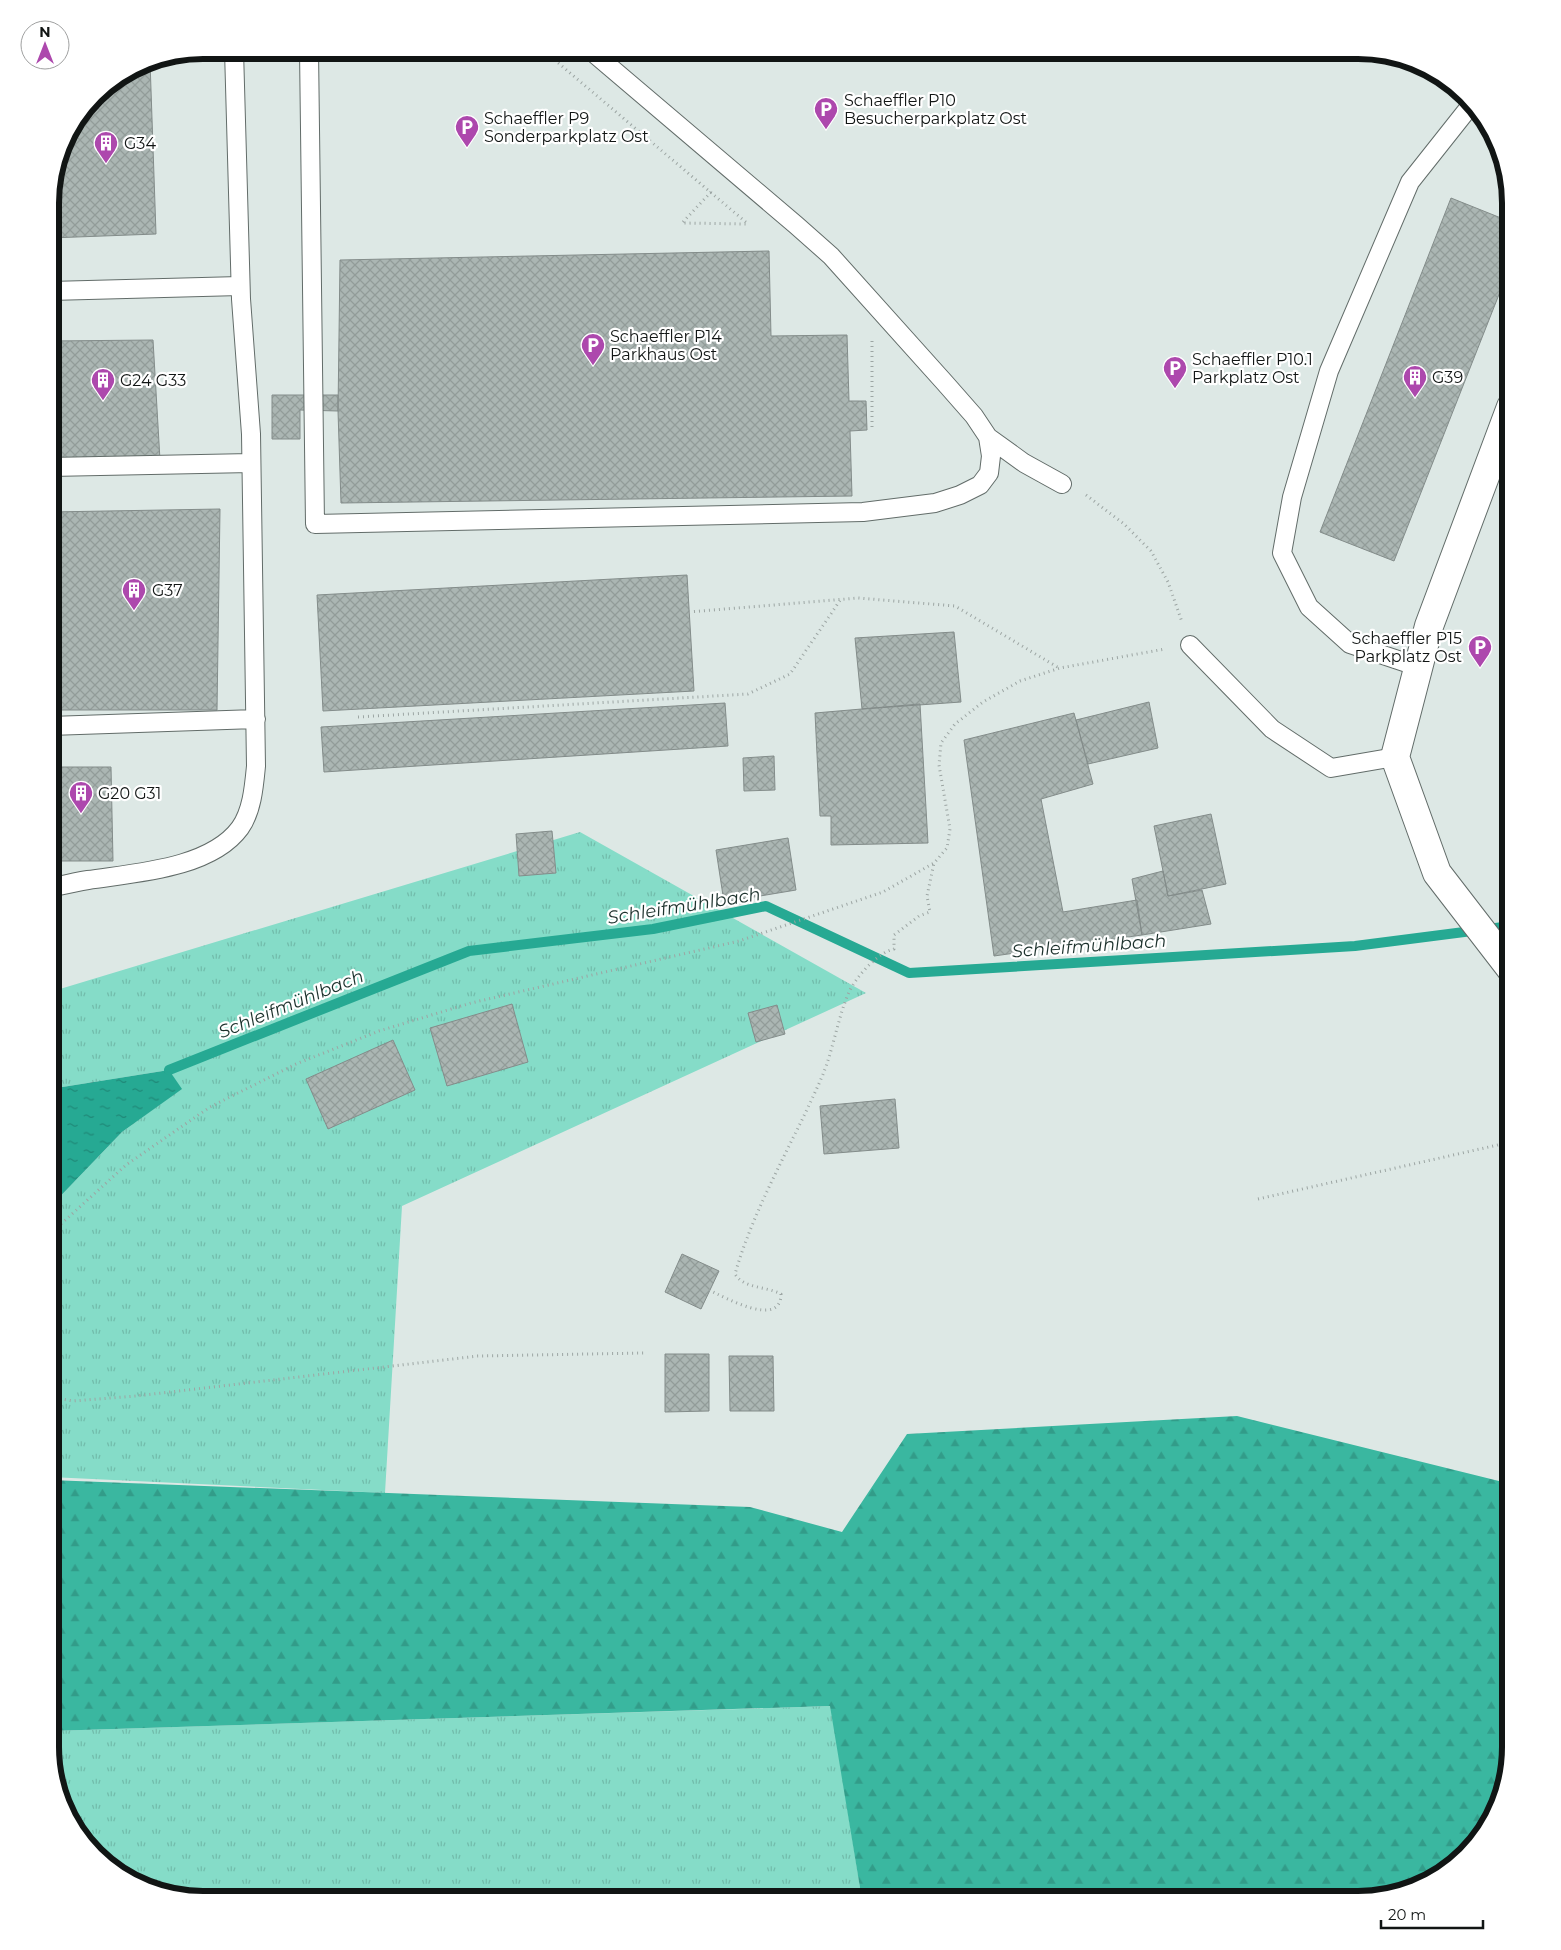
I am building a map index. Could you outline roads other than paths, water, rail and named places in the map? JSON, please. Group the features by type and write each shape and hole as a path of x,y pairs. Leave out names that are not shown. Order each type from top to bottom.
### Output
{"street":[{"path":"1502,431 1429,626 1395,758 1437,872 1502,958"}],"lane":[{"path":"59,886 85,880 156,871 196,858 225,845 241,827 252,800 256,766 256,719 251,434 240,286 234,59"},
{"path":"309,59 315,524 863,512 900,508 935,503 960,495 980,485 989,473 991,456 988,437"},
{"path":"601,59 796,224 831,256 968,409 988,437 1024,463 1062,484"},
{"path":"1418,667 1350,644 1309,607 1282,553 1292,497 1328,371 1410,182 1468,110"},
{"path":"59,290 240,286"},
{"path":"59,467 251,463"},
{"path":"1190,645 1272,729 1331,768 1395,758"},
{"path":"59,726 256,719"}],"water":[{"path":"169,1070 182,1089 122,1132 59,1198 59,1088"}],"waterway":[{"name":"Schleifmühlbach","path":"169,1070 469,951 653,929 766,906 909,973 1355,946 1502,927"}],"place":[{"name":"Schaeffler P10 Besucherparkplatz Ost","path":"826,130"},
{"name":"Schaeffler P9 Sonderparkplatz Ost","path":"467,148"},
{"name":"G34","path":"106,164"},
{"name":"Schaeffler P14 Parkhaus Ost","path":"593,366"},
{"name":"Schaeffler P10.1 Parkplatz Ost","path":"1175,389"},
{"name":"G39","path":"1415,398"},
{"name":"G24 G33","path":"103,401"},
{"name":"G37","path":"134,611"},
{"name":"Schaeffler P15 Parkplatz Ost","path":"1480,668"},
{"name":"G20 G31","path":"81,814"}]}
